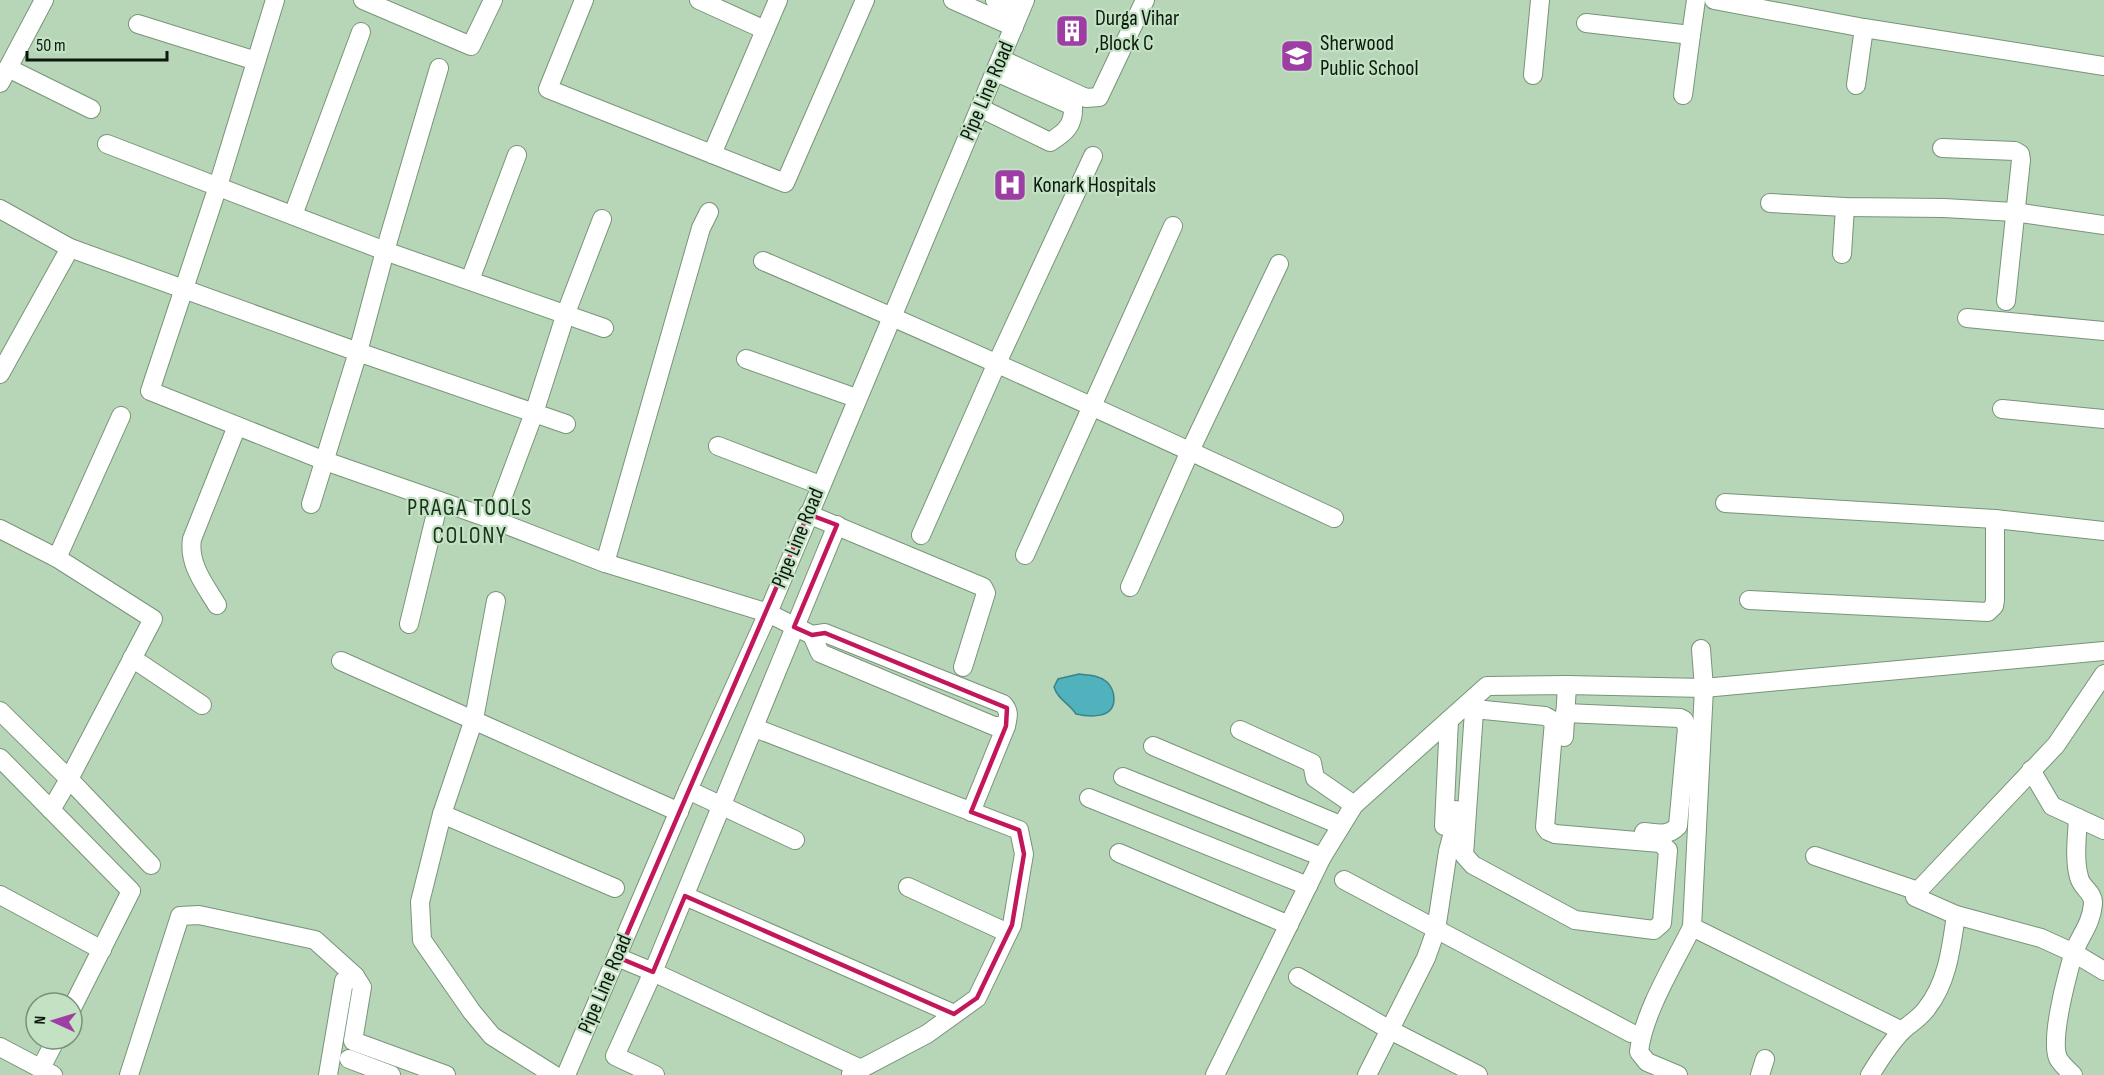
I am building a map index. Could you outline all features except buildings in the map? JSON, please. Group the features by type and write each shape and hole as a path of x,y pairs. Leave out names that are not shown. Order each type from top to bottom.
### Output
{"street":[{"path":"44,0 4,75 92,110"},
{"path":"275,0 218,186 150,391 325,461 494,520 605,563 768,612 812,635 825,633 1003,704 1008,713 1006,726 971,812"},
{"path":"363,0 471,46 493,0"},
{"path":"584,0 548,89 785,183 865,0"},
{"path":"699,0 765,30"},
{"path":"712,154 778,0"},
{"path":"953,0 1020,13"},
{"path":"995,0 1020,13"},
{"path":"998,65 1086,98 1099,97 1145,0"},
{"path":"1533,75 1540,0"},
{"path":"1683,95 1696,0"},
{"path":"1714,0 1864,28 2104,66"},
{"name":"Pipe Line Road","path":"566,1075 688,790 768,612 856,398 1020,13"},
{"path":"1586,23 1691,35"},
{"path":"138,24 256,61"},
{"path":"1856,84 1864,28"},
{"path":"293,215 361,32"},
{"path":"980,108 1050,142 1066,132 1074,117 1073,106 998,65"},
{"path":"311,504 358,352 385,251 439,69"},
{"path":"107,144 385,251 604,328"},
{"path":"1942,148 2020,153 2006,301"},
{"path":"470,280 517,155"},
{"path":"921,535 997,363 1093,156"},
{"path":"1770,203 1845,207 1933,207 2014,212 2104,225"},
{"path":"1842,254 1845,207"},
{"path":"0,209 70,248 566,424"},
{"path":"605,563 701,228 709,212"},
{"path":"494,520 534,413 566,313 602,219"},
{"path":"1025,555 1173,226"},
{"path":"0,374 70,248"},
{"path":"763,261 891,315 1094,406 1334,518"},
{"path":"1130,587 1190,451 1279,264"},
{"path":"1967,318 2104,331"},
{"path":"746,359 856,398"},
{"path":"2002,409 2104,420"},
{"path":"57,558 121,416"},
{"path":"217,605 193,562 190,548 237,426"},
{"path":"718,446 820,485"},
{"path":"409,624 439,501"},
{"path":"1725,502 1995,519 2104,531"},
{"path":"808,514 983,587 986,593 963,667"},
{"path":"1749,600 1988,612 1994,606 1995,600 1995,519"},
{"path":"655,1075 615,1056 685,896 837,525"},
{"path":"0,529 57,558 153,619 51,810"},
{"path":"496,601 474,719 442,814 420,902 422,940 472,1012 492,1036 554,1075"},
{"path":"1567,685 1557,815 1566,823 1667,834 1678,826 1694,724 1704,688 1701,649"},
{"path":"1215,1075 1322,857 1354,804 1472,705 1567,685 1704,688 2104,651"},
{"path":"132,658 202,705"},
{"path":"341,661 679,812"},
{"path":"2104,674 2056,745 1918,891 1915,897 1956,915 2041,938 2074,953 2104,971"},
{"path":"1472,705 1545,716 1554,721 1545,827 1548,831 1555,834 1660,843 1665,846 1668,850 1660,927 1654,930 1575,920 1473,865 1466,859 1464,855 1472,705"},
{"path":"1367,1075 1426,958 1436,930 1448,851 1455,825 1472,705"},
{"path":"0,711 69,779 151,866"},
{"path":"1565,713 1680,718 1694,724"},
{"path":"1678,1075 1647,1062 1640,1052 1641,1038 1652,1008 1692,927 1694,724"},
{"path":"617,957 653,972 855,1072 927,1034 977,998 1012,925 1024,854 1018,830 755,728"},
{"path":"1240,730 1312,763 1315,778 1354,804"},
{"path":"1153,746 1340,825"},
{"path":"0,758 132,891 81,991"},
{"path":"2031,770 2052,806 2104,830"},
{"path":"1123,777 1322,857"},
{"path":"688,790 795,840"},
{"path":"1089,798 1308,886"},
{"path":"442,814 615,888"},
{"path":"2073,1075 2058,1059 2055,1034 2074,953 2091,920 2093,901 2091,894 2079,879 2077,866 2078,818"},
{"path":"1119,853 1289,926"},
{"path":"1815,856 1918,891"},
{"path":"1344,880 1631,1033"},
{"path":"908,887 1008,933"},
{"path":"0,896 102,950"},
{"path":"685,896 954,1014"},
{"path":"129,1075 180,916 199,915 315,940 355,976 362,987 350,1058"},
{"path":"1870,1075 1902,1031 1926,1010 1938,990 1945,974 1956,915"},
{"path":"1692,927 1902,1031"},
{"path":"328,1075 344,981 355,976"},
{"path":"1298,977 1390,1030 1478,1075"},
{"path":"0,1047 47,1072 53,1051"},
{"path":"350,1058 391,1075"},
{"path":"350,1058 446,1075"}],"highlighted area":[{"path":"808,514 837,525 794,627 812,635 825,633 1007,708 1006,726 971,812 1019,830 1024,854 1012,925 977,998 954,1014 685,896 653,972 617,957"}],"water":[{"path":"1079,674 1097,677 1108,684 1114,699 1110,710 1094,716 1076,714 1061,698 1054,687 1058,679"}],"place":[{"name":"Durga Vihar ,Block C","path":"1072,31"},
{"name":"Sherwood Public School","path":"1297,56"},
{"name":"Konark Hospitals","path":"1010,185"}],"district":[{"name":"PRAGA TOOLS COLONY","path":"470,521"}]}
